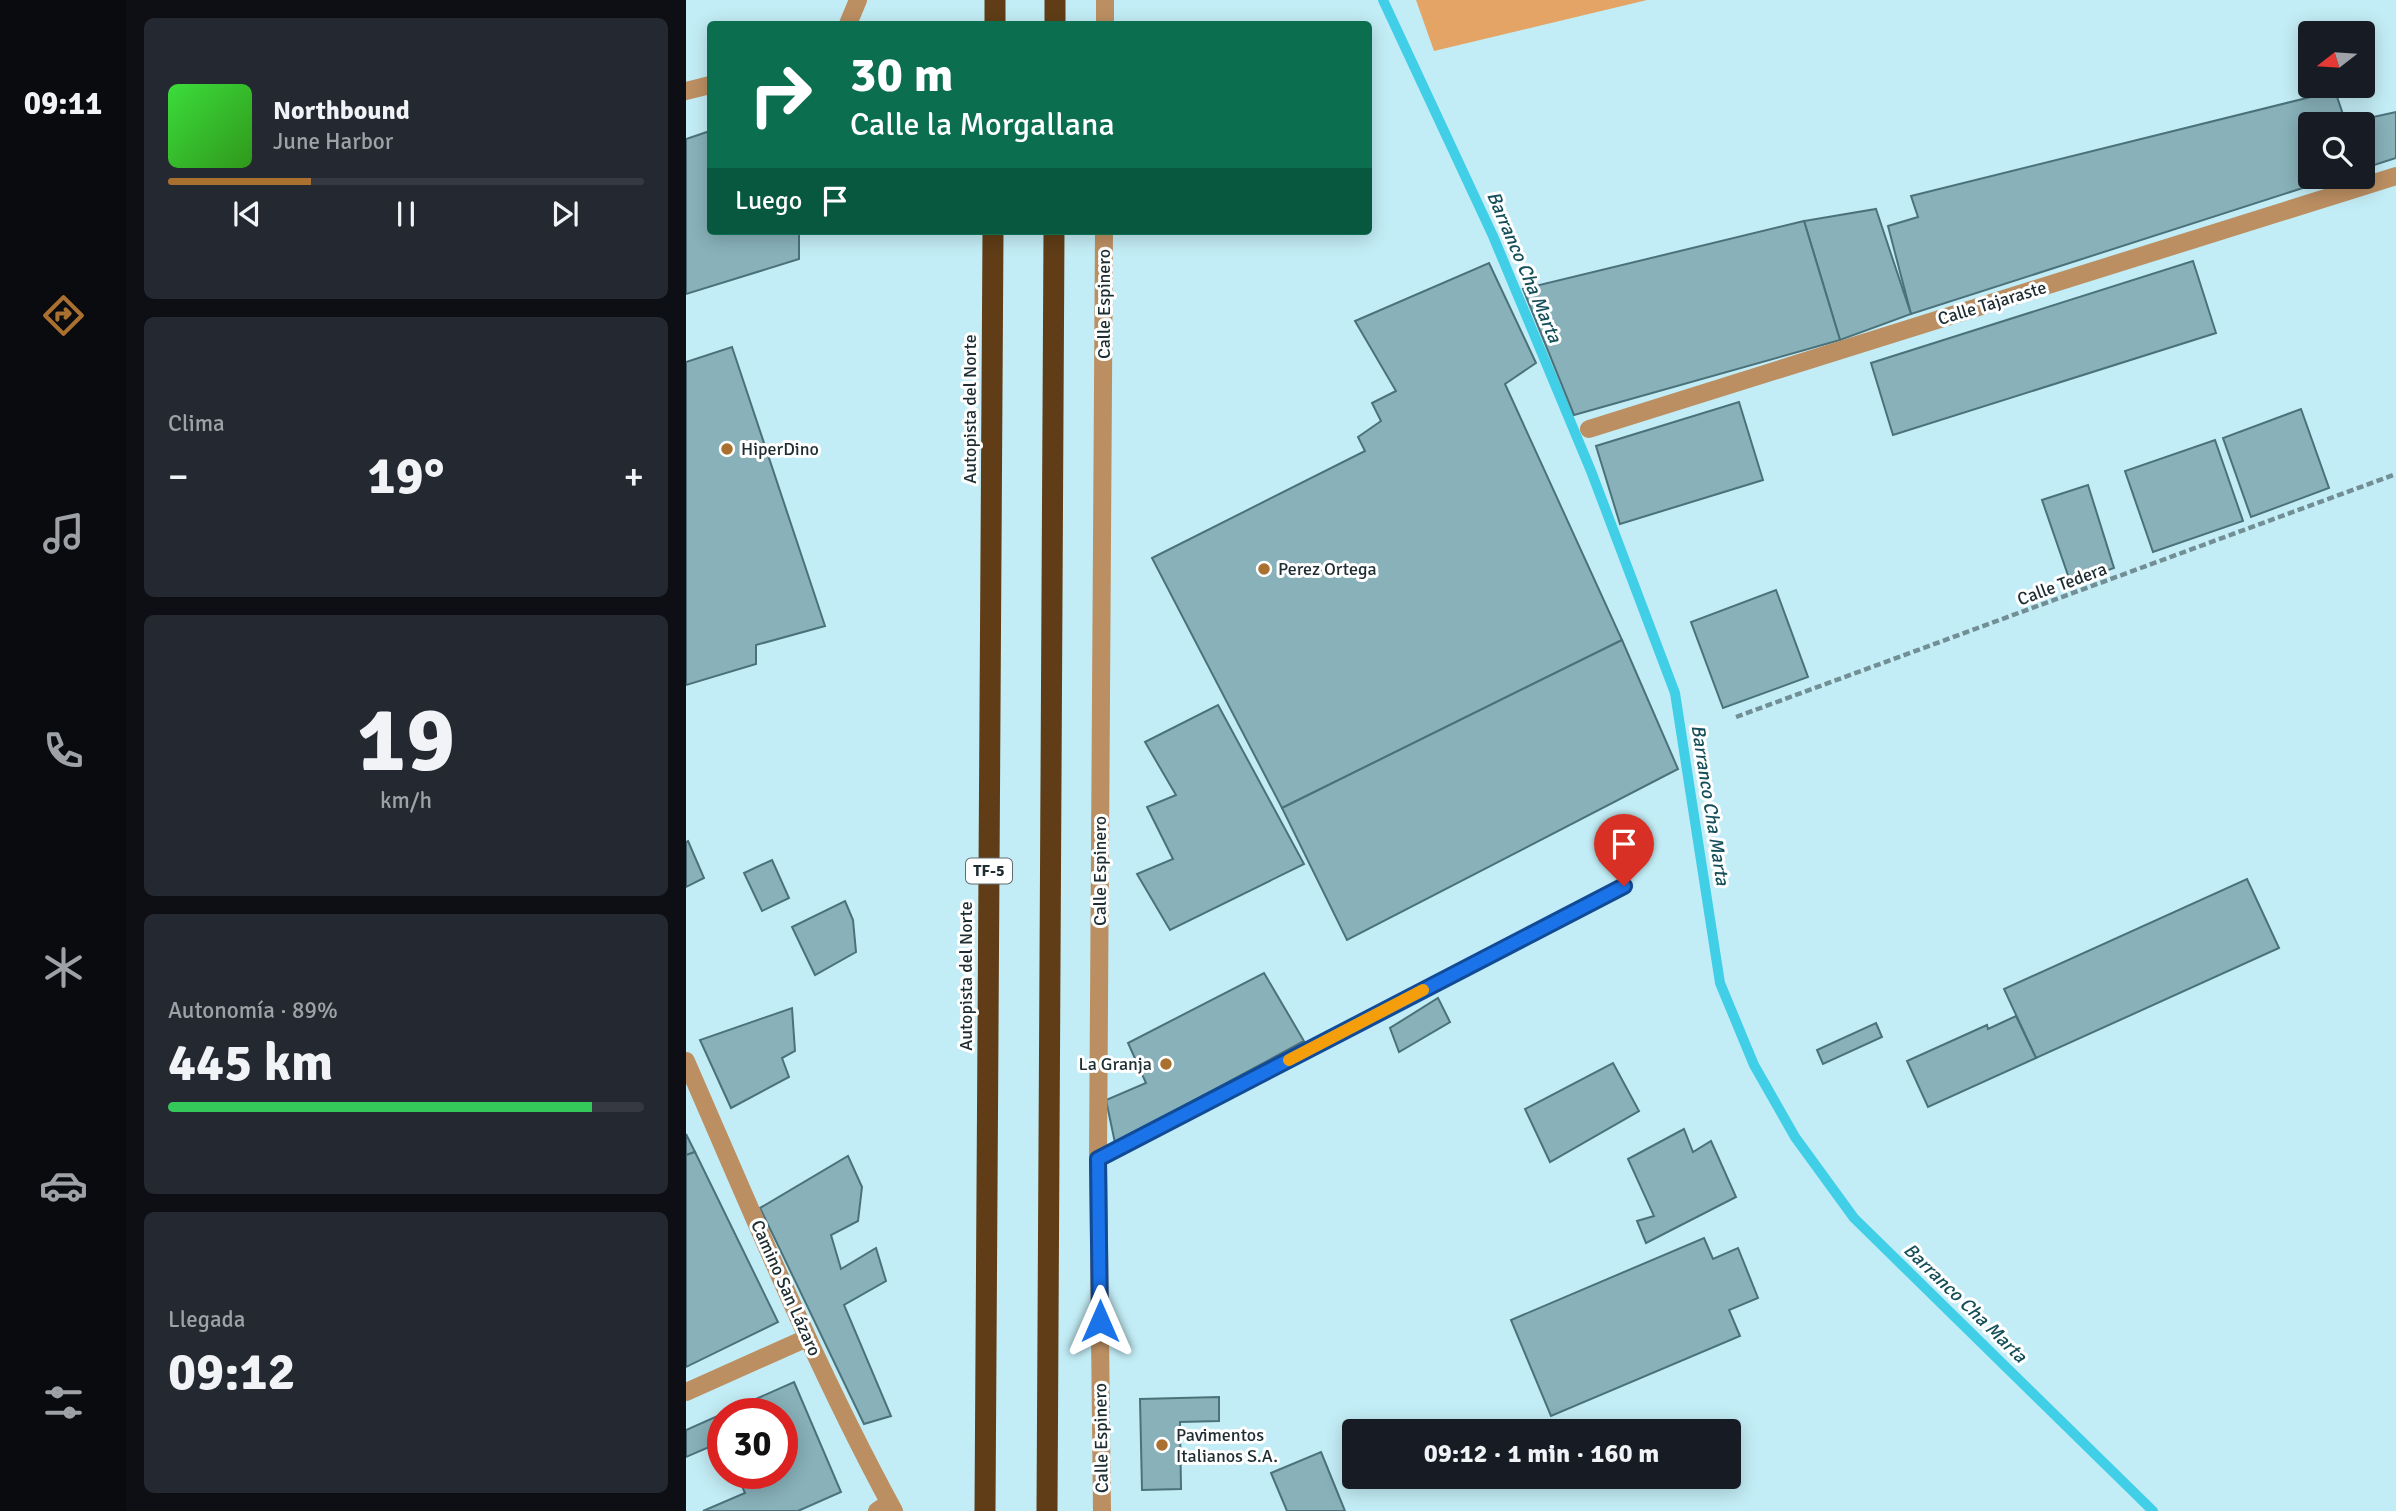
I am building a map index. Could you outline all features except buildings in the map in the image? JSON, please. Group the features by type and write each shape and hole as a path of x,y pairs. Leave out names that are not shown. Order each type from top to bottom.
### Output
{"highway":[{"path":"995,0 995,21"},
{"path":"1055,0 1055,21"},
{"name":"Autopista del Norte","path":"985,1511 993,235"},
{"path":"1047,1511 1054,235"}],"street":[{"path":"849,21 858,0"},
{"path":"1105,0 1105,21"},
{"path":"686,90 707,86"},
{"name":"Calle Tajaraste","path":"1589,429 2396,176"},
{"name":"Calle Espinero","path":"1102,1511 1098,1159 1104,235"},
{"name":"Camino San Lázaro","path":"686,1061 807,1338 887,1508"},
{"path":"686,1392 807,1338"}],"lane":[{"path":"1098,1159 1624,886"}],"path":[{"name":"Calle Tedera","path":"1736,717 2396,474"}],"shaded area":[{"path":"1416,0 1647,0 1434,51"}],"waterway":[{"name":"Barranco Cha Marta","path":"1383,0 1493,236 1591,471 1675,693 1720,983 1754,1065 1795,1137 1854,1218 2153,1511"}],"slow traffic":[{"path":"1289,1060 1423,990"}],"place":[{"name":"HiperDino","path":"727,449"},
{"name":"Perez Ortega","path":"1264,569"},
{"name":"La Granja","path":"1166,1064"},
{"name":"Pavimentos Italianos S.A.","path":"1162,1445"}],"route":[{"path":"1100,1321 1098,1159 1624,886"}]}
